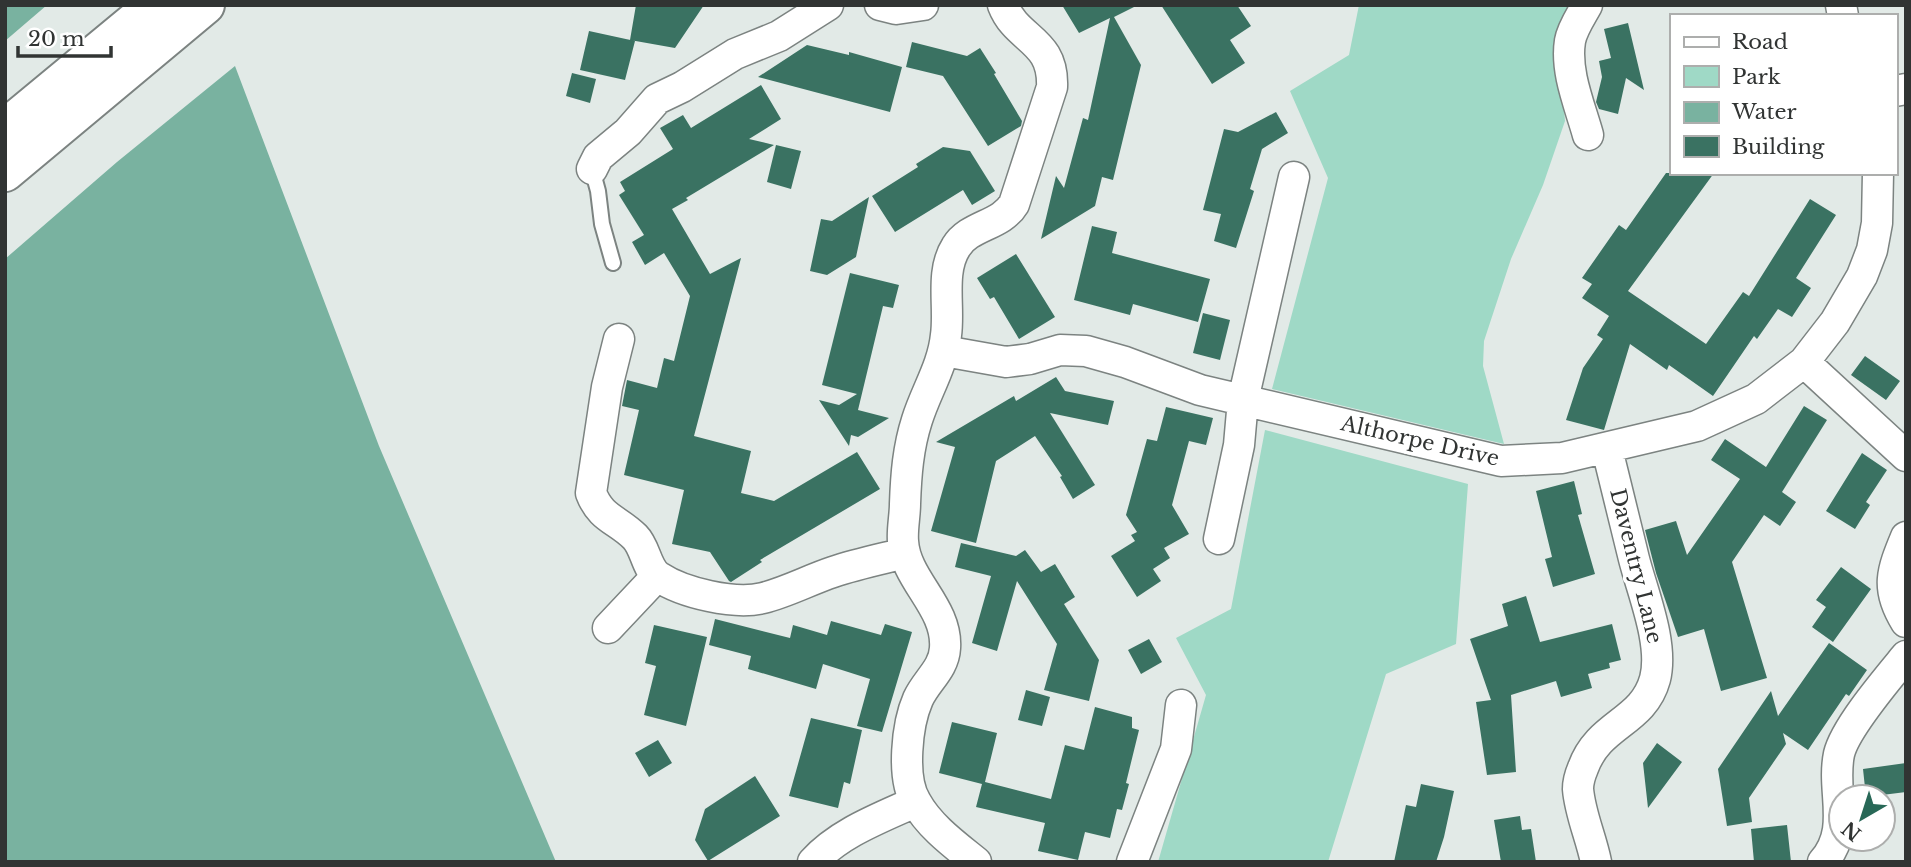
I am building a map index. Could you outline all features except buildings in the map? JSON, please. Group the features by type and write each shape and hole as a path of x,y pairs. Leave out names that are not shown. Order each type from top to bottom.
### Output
{"main road":[{"path":"5,129 155,5"},
{"path":"5,172 205,5"}],"street":[{"path":"592,169 598,157 628,132 657,99 735,54 779,36 828,5"},
{"path":"880,5 896,9 923,5"},
{"path":"976,862 940,830 915,802 909,782 907,758 912,716 918,699 942,661 945,648 944,633 932,602 910,567 903,541 905,485 911,441 944,351 948,321 947,276 951,256 961,240 1003,216 1014,204 1052,87 1051,68 1043,51 1015,26 1003,5"},
{"path":"1587,5 1570,39 1569,56 1588,135"},
{"name":"Althorpe Drive","path":"944,351 1006,362 1030,359 1060,350 1086,351 1125,362 1189,387 1501,461 1562,458 1697,426 1756,399 1804,362 1835,323 1862,276 1877,223 1878,175"},
{"path":"1219,539 1240,445 1243,400 1294,177"},
{"path":"620,339 607,387 591,493 596,506 606,517 633,535 642,545 657,576 682,588 747,601 838,570 905,553"},
{"path":"1804,362 1906,456"},
{"name":"Daventry Lane","path":"1596,862 1580,800 1578,786 1581,773 1600,739 1645,702 1655,680 1658,665 1651,622 1607,449"},
{"path":"1906,537 1893,571 1892,586 1894,598 1906,622"},
{"path":"608,628 657,576"},
{"path":"1823,862 1838,835 1839,752 1857,722 1906,656"},
{"path":"1132,862 1176,749 1181,705"},
{"path":"813,862 834,844 860,828 915,802"}],"lane":[{"path":"592,169 602,224 613,263"}],"green space":[{"path":"1359,5 1573,5 1557,29 1565,121 1543,185 1511,259 1484,341 1483,366 1504,444 1272,389 1328,178 1290,91 1349,55"},
{"path":"1265,430 1468,484 1456,644 1386,674 1328,862 1158,862 1206,695 1176,638 1231,609"}],"water":[{"path":"5,5 47,5 5,41"},
{"path":"235,66 379,446 556,862 5,862 5,259 117,162"}]}
